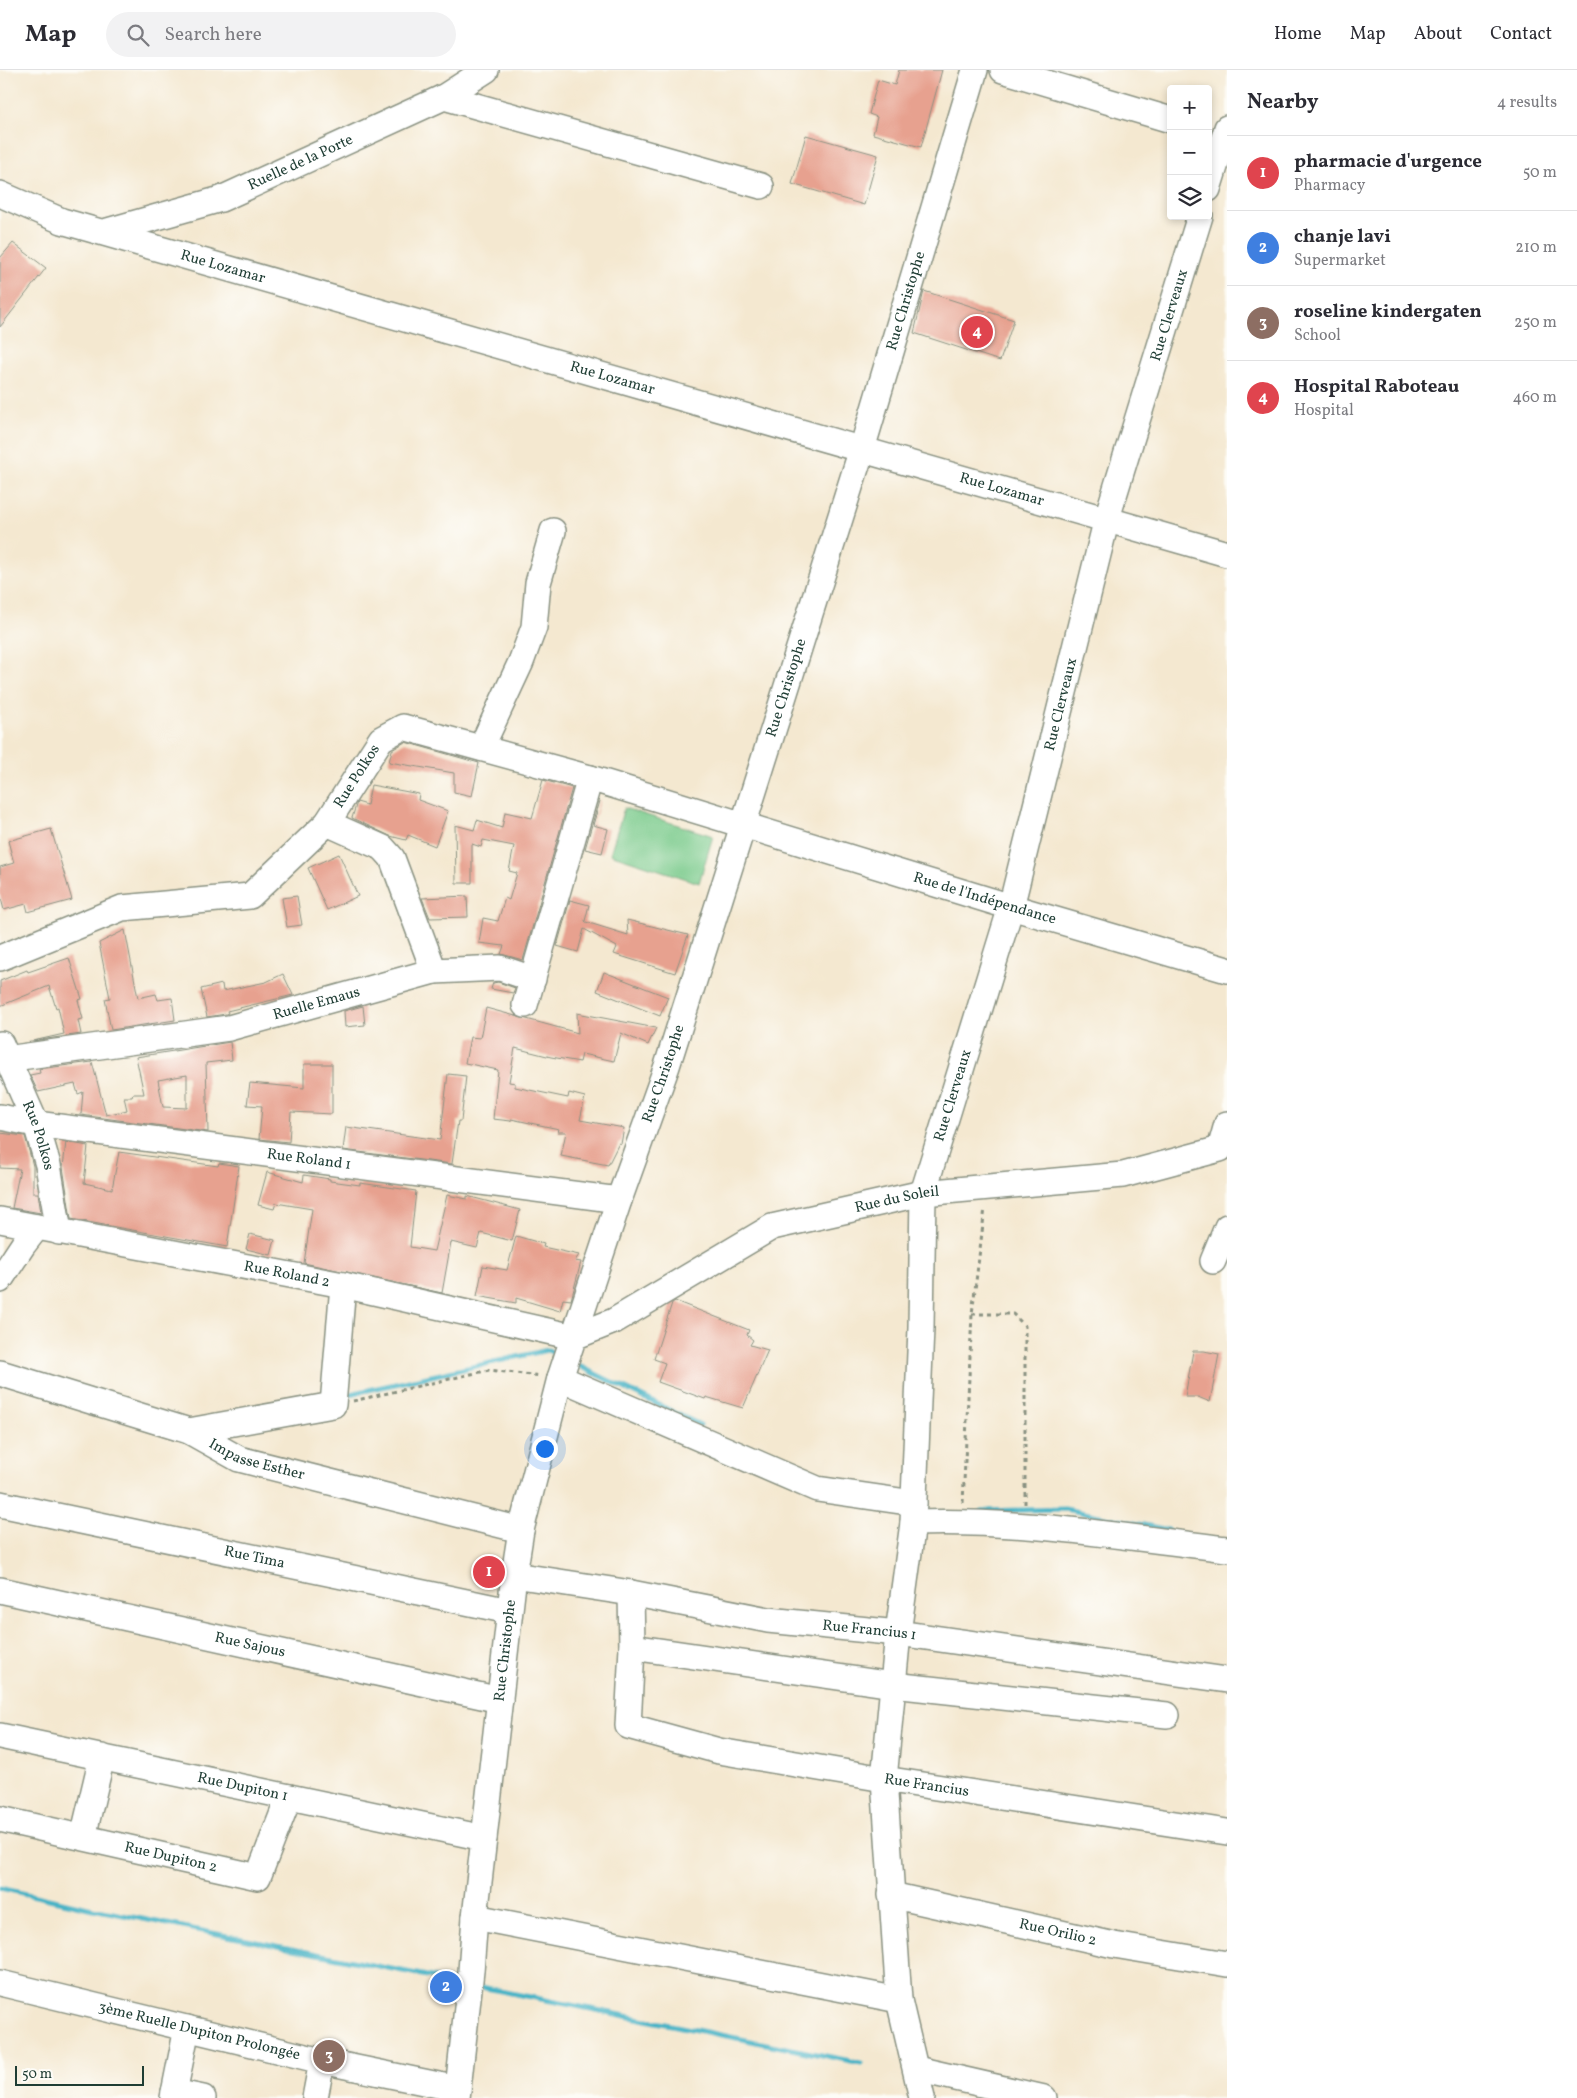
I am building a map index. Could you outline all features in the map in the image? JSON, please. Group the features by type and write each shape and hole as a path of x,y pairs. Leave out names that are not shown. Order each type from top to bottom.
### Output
{"street":[{"name":"Ruelle de la Porte","path":"104,232 221,198 444,97 486,70"},
{"name":"Rue Christophe","path":"458,2094 475,1917 509,1611 521,1530 560,1378 619,1200 667,1066 862,449 975,70"},
{"path":"1003,70 1167,119"},
{"path":"444,97 761,186"},
{"path":"1212,175 1222,133"},
{"name":"Rue Lozamar","path":"0,194 62,220 1107,518 1227,554"},
{"name":"Rue Clerveaux","path":"922,2098 898,2000 884,1779 898,1633 914,1513 921,1328 923,1194 1011,907 1107,518 1199,220"},
{"path":"481,748 521,662 534,626 538,583 553,531"},
{"name":"Rue Polkos","path":"0,958 122,908 250,896 327,823 381,739 403,727 590,778 743,825"},
{"path":"525,1005 590,778"},
{"path":"327,823 383,848 392,858 434,971"},
{"name":"Rue de l'Indépendance","path":"743,825 1011,907 1227,970"},
{"name":"Ruelle Emaus","path":"3,1051 229,1028 434,971 500,968 533,979"},
{"name":"Rue Polkos","path":"3,1051 36,1124 48,1165 48,1230"},
{"name":"Rue Roland 1","path":"0,1117 36,1124 619,1200"},
{"name":"Rue du Soleil","path":"574,1337 614,1322 772,1227 923,1194 1123,1175 1223,1154 1227,1124"},
{"name":"Rue Roland 2","path":"0,1220 343,1285 574,1337"},
{"path":"1214,1261 1227,1227"},
{"path":"0,1280 23,1245 48,1230"},
{"path":"189,1431 333,1395 343,1285"},
{"name":"Impasse Esther","path":"0,1372 189,1431 239,1460 521,1530"},
{"path":"560,1378 817,1489 914,1513 961,1521 1032,1527 1227,1550"},
{"name":"Rue Tima","path":"0,1504 509,1611"},
{"name":"Rue Francius 1","path":"514,1575 630,1593 768,1620 898,1633 1227,1680"},
{"name":"Rue Sajous","path":"0,1590 500,1700"},
{"path":"630,1593 632,1647 893,1685 1166,1715"},
{"name":"Rue Francius","path":"632,1647 628,1726 719,1751 884,1779 1227,1832"},
{"name":"Rue Dupiton 1","path":"0,1736 484,1838"},
{"path":"83,1838 102,1757"},
{"name":"Rue Dupiton 2","path":"0,1819 258,1877 289,1797"},
{"name":"Rue Orilio 2","path":"891,1895 1114,1945 1227,1964"},
{"path":"475,1917 898,2000"},
{"name":"3ème Ruelle Dupiton Prolongée","path":"0,1983 458,2094"},
{"path":"187,2028 174,2095 203,2098"},
{"path":"315,2098 322,2061"},
{"path":"916,2069 1044,2098"}],"path":[{"path":"964,1480 972,1314 987,1187"},
{"path":"972,1314 1013,1314 1025,1326 1025,1493"},
{"path":"333,1395 489,1370 560,1378"}],"green space":[{"path":"624,808 713,836 699,883 610,854"}],"building":[{"path":"899,70 942,70 921,147 873,134 877,117 869,114 878,80 895,85"},
{"path":"806,135 878,155 864,205 792,184"},
{"path":"13,243 46,268 0,327 0,258"},
{"path":"924,291 1014,320 1000,361 914,333"},
{"path":"405,742 479,763 472,796 454,792 454,773 389,762 392,750"},
{"path":"543,780 572,788 523,960 501,954 504,946 479,943 483,918 498,921 505,898 509,900 517,873 509,871 514,846 483,840 481,847 472,844 472,883 456,883 455,825 474,830 477,820 502,828 505,812 532,818"},
{"path":"371,785 419,794 418,800 448,811 435,846 408,835 406,840 390,836 352,818 357,802 367,805"},
{"path":"599,800 593,825 608,829 602,853 585,849"},
{"path":"51,829 72,900 28,912 26,904 4,910 0,895 0,867 14,863 8,841"},
{"path":"339,854 358,896 327,910 308,868"},
{"path":"297,896 302,925 287,927 282,898"},
{"path":"467,896 468,917 430,918 422,898"},
{"path":"570,900 589,905 586,922 628,935 627,920 688,935 675,973 614,954 617,947 584,929 578,952 557,946"},
{"path":"125,930 138,998 156,994 158,1000 172,998 175,1020 111,1030 105,999 110,998 99,943"},
{"path":"69,958 82,999 78,1000 83,1019 78,1020 81,1034 33,1041 64,1034 58,1007 56,1008 49,986 0,1006 0,981 27,970 28,972"},
{"path":"604,972 668,997 660,1016 597,991"},
{"path":"283,974 293,995 227,1011 228,1013 226,1014 207,1017 201,989 222,984 223,991 266,982"},
{"path":"498,982 515,988 513,993 491,989 493,983"},
{"path":"363,1006 365,1025 345,1027 344,1011"},
{"path":"486,1008 578,1033 577,1013 656,1028 648,1045 621,1033 614,1061 582,1054 580,1062 515,1048 509,1082 515,1083 515,1087 568,1098 569,1093 585,1097 580,1120 624,1128 621,1144 619,1143 608,1165 561,1156 566,1132 558,1132 559,1129 511,1119 511,1121 493,1119 498,1070 465,1063 470,1037 480,1038"},
{"path":"230,1042 232,1060 206,1063 208,1132 81,1115 83,1092 78,1094 75,1084 38,1092 30,1075 40,1073 39,1069 92,1062 106,1115 127,1110 124,1097 132,1097 133,1094 144,1094 136,1057","holes":["187,1075 187,1108 163,1107 158,1080"]},
{"path":"304,1064 332,1064 332,1114 291,1112 289,1142 259,1139 262,1106 247,1105 250,1083 304,1088"},
{"path":"448,1074 466,1076 461,1121 458,1121 452,1164 343,1150 346,1127 440,1140"},
{"path":"0,1133 25,1136 33,1166 33,1193 38,1193 41,1213 12,1208 20,1169 0,1168"},
{"path":"66,1142 88,1146 84,1183 112,1189 119,1152 218,1166 219,1163 239,1166 227,1247 71,1219 63,1167"},
{"path":"267,1172 303,1182 304,1175 330,1179 330,1181 416,1191 410,1247 434,1251 447,1195 467,1199 467,1196 520,1210 512,1241 481,1233 477,1248 451,1242 442,1293 304,1263 312,1209 276,1203 274,1209 258,1205"},
{"path":"250,1234 275,1240 271,1255 246,1249"},
{"path":"516,1236 544,1244 543,1247 579,1255 575,1261 581,1262 571,1300 563,1299 560,1311 516,1298 516,1303 477,1296 483,1266 507,1270"},
{"path":"675,1301 749,1330 747,1335 753,1340 750,1345 768,1350 743,1408 706,1397 705,1399 658,1382 665,1363 654,1359 672,1303"},
{"path":"1193,1351 1219,1354 1210,1402 1198,1397 1185,1397"}],"waterway":[{"path":"341,1396 548,1350 559,1356"},
{"path":"573,1363 700,1425"},
{"path":"981,1511 1065,1509 1168,1530"},
{"path":"0,1888 93,1909 462,1983"},
{"path":"476,1986 861,2063"}],"place":[{"name":"Hospital Raboteau","path":"977,332"},
{"name":"pharmacie d'urgence","path":"489,1572"},
{"name":"chanje lavi","path":"446,1987"},
{"name":"roseline kindergaten","path":"329,2056"}]}
